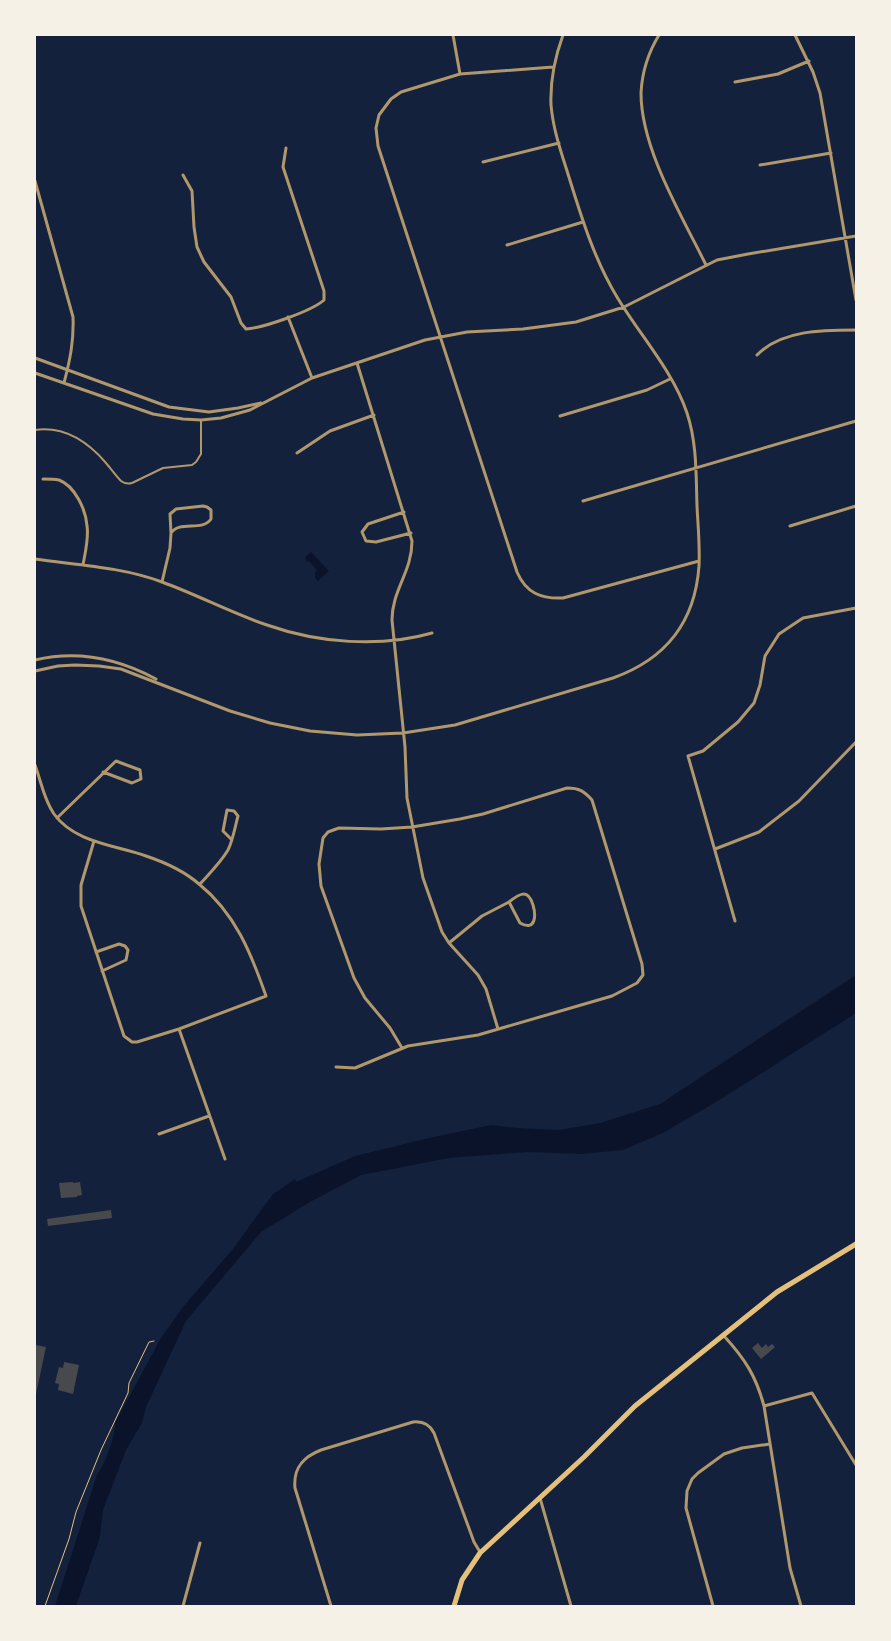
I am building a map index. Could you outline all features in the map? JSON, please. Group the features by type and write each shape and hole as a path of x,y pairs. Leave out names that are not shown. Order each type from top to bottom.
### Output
{"main road":[{"path":"454,1606 462,1580 480,1553 635,1406 777,1292 856,1244"}],"street":[{"path":"453,35 460,74"},
{"path":"35,671 66,666 111,667 133,672 230,711 292,728 339,734 403,733 455,725 613,678 637,668 669,644 690,612 699,560 693,436 687,413 670,379 617,297 601,266 583,222 559,143 551,106 553,67 563,35"},
{"path":"659,35 652,46 645,68 641,92 644,115 657,162 706,265"},
{"path":"795,35 808,61 820,93 856,300"},
{"path":"735,82 778,74 808,61"},
{"path":"553,67 460,74 401,92 391,99 379,115 376,128 378,146 520,580 529,590 543,598 563,598 699,560"},
{"path":"482,162 559,143"},
{"path":"183,175 192,191 197,248 204,262 231,297 241,323 246,329 254,329 320,304 324,300 324,291 283,167 286,148"},
{"path":"760,165 831,153"},
{"path":"35,181 73,317 73,344 64,383"},
{"path":"507,244 583,222"},
{"path":"35,372 169,418 201,420 232,416 266,402 312,378 425,340 467,332 523,330 576,322 624,307 706,265 730,257 856,236"},
{"path":"288,317 312,378"},
{"path":"757,355 771,343 783,338 812,333 856,330"},
{"path":"35,358 157,403 187,410 218,412 266,402"},
{"path":"357,363 412,541 411,559 392,611 406,786 412,827 426,889 438,924 449,943 478,974 486,989 498,1029"},
{"path":"560,416 647,390 670,379"},
{"path":"297,453 330,431 374,415"},
{"path":"583,501 856,421"},
{"path":"43,479 65,483 81,503 88,529 83,565"},
{"path":"162,582 171,533 170,514 176,508 203,506 211,510 211,519 206,525 177,528 171,533"},
{"path":"790,526 856,506"},
{"path":"404,512 368,524 362,532 366,541 376,542 411,533"},
{"path":"35,559 138,574 245,616 284,630 309,636 350,641 394,640 408,639 432,633"},
{"path":"735,922 688,756 703,750 738,722 754,704 760,685 765,656 779,634 803,618 856,608"},
{"path":"35,660 75,655 100,659 123,664 147,674 168,686"},
{"path":"715,849 759,832 799,801 856,742"},
{"path":"57,818 104,772 116,761 140,770 141,779 132,784 104,772"},
{"path":"35,765 48,804 57,818 72,831 94,841 145,855 165,863 200,884 227,913 240,932 266,996 179,1029 137,1042 128,1040 124,1036 82,911 80,896 84,873 94,841"},
{"path":"336,1067 355,1068 402,1048 453,1040 498,1029 612,996 637,983 643,975 642,964 592,800 584,792 577,788 567,788 483,814 441,823 412,827 334,829 328,832 322,842 319,864 321,886 354,978 365,998 390,1028 402,1048"},
{"path":"200,884 227,852 232,840 238,816 234,811 228,810 223,831 232,840"},
{"path":"449,943 482,916 509,902 516,896 523,894 531,898 536,915 534,921 526,926 520,923 509,902"},
{"path":"96,952 119,944 125,946 128,950 126,960 102,971"},
{"path":"179,1029 225,1159"},
{"path":"159,1134 209,1116"},
{"path":"724,1336 749,1367 760,1388 790,1568 801,1606"},
{"path":"764,1406 812,1393 856,1465"},
{"path":"331,1606 295,1488 296,1473 301,1462 306,1457 321,1450 413,1422 428,1425 434,1433 474,1542 480,1553"},
{"path":"713,1606 686,1508 687,1491 692,1479 698,1473 724,1454 742,1448 770,1444"},
{"path":"540,1498 571,1606"},
{"path":"183,1606 200,1543"}],"lane":[{"path":"35,430 58,431 82,441 99,455 120,480 128,484 163,468 196,462 201,454 201,420"}],"path":[{"path":"45,1606 76,1512 97,1459 128,1393 129,1383 149,1342 154,1341"}],"water":[{"path":"311,552 329,571 318,581 315,578 317,570 309,561 307,562 305,557"},
{"path":"856,975 856,1013 721,1099 663,1133 623,1150 582,1154 528,1152 449,1158 361,1175 310,1202 261,1232 186,1321 146,1407 142,1423 126,1450 103,1510 100,1537 76,1606 55,1606 97,1475 109,1450 115,1423 161,1338 183,1307 232,1250 273,1194 295,1179 296,1182 355,1156 429,1138 491,1125 559,1130 600,1123 660,1104"}],"building":[{"path":"80,1182 82,1195 61,1198 59,1183"},
{"path":"111,1210 112,1218 48,1226 47,1219"},
{"path":"758,1343 762,1348 766,1344 768,1347 772,1344 775,1347 761,1359 752,1348"},
{"path":"36,1345 46,1347 36,1394 35,1351"},
{"path":"64,1362 79,1365 73,1394 58,1390 59,1384 55,1383 59,1367 63,1368"}]}
